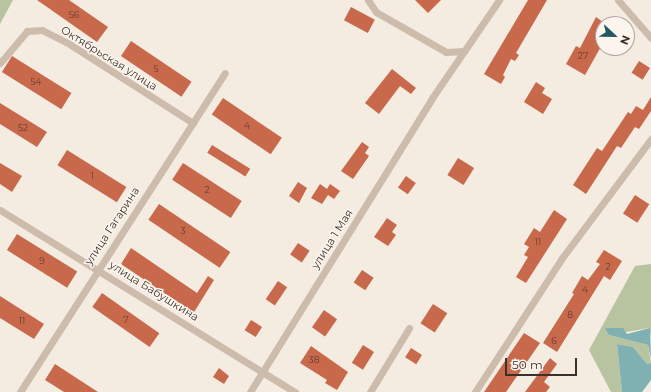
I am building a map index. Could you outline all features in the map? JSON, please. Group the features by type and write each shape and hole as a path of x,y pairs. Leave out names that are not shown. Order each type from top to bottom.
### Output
{"street":[{"path":"368,0 376,12 446,52 464,52"},
{"name":"улица 1 Мая","path":"250,392 432,98 499,0"},
{"path":"618,0 651,38"},
{"name":"Октябрьская улица","path":"0,64 27,31 42,30 71,45 193,123"},
{"name":"улица Гагарина","path":"20,392 98,268 225,73"},
{"path":"474,392 562,258 651,139"},
{"name":"улица Бабушкина","path":"0,210 98,268 295,392"},
{"path":"370,392 409,328"}],"green space":[{"path":"0,0 13,0 0,24"},
{"path":"651,264 651,336 649,328 609,335 648,345 651,363 647,364 633,347 617,344 622,392 611,392 589,350 635,266"}],"water":[{"path":"605,328 623,328 627,334 650,328 651,359 648,345 609,335"},
{"path":"617,344 633,347 647,364 651,363 651,380 642,392 622,392"}],"building":[{"path":"37,0 69,0 108,27 97,42"},
{"path":"415,0 441,0 428,13"},
{"path":"528,0 547,0 516,53 519,55 515,61 511,59 503,75 505,77 501,84 484,74"},
{"path":"351,7 375,20 368,33 344,20"},
{"path":"595,19 596,56 585,75 566,64 576,46 580,48"},
{"path":"131,41 192,82 181,97 121,56"},
{"path":"12,56 71,93 61,109 2,72"},
{"path":"639,61 650,68 643,80 632,73"},
{"path":"392,69 416,88 411,94 400,86 379,114 365,103"},
{"path":"536,82 545,88 542,93 552,99 543,114 524,102"},
{"path":"651,97 651,111 639,129 635,127 621,148 617,146 586,194 573,185 597,148 602,151 628,112 631,114 636,106 643,110"},
{"path":"223,98 282,138 271,154 212,115"},
{"path":"0,103 47,132 37,147 0,124"},
{"path":"362,142 369,147 365,153 369,156 353,179 341,171"},
{"path":"212,145 250,169 245,176 207,153"},
{"path":"67,150 126,187 117,202 57,165"},
{"path":"458,158 474,168 464,185 447,175"},
{"path":"0,163 22,176 12,192 0,184"},
{"path":"183,163 242,201 231,218 172,180"},
{"path":"406,176 416,183 408,194 398,187"},
{"path":"298,182 307,188 299,203 289,196"},
{"path":"320,184 327,189 330,184 340,191 334,199 328,195 322,204 311,198"},
{"path":"635,195 649,204 637,223 623,213"},
{"path":"159,204 230,252 220,268 148,220"},
{"path":"554,210 567,219 526,283 516,277 528,257 524,255 529,247 524,244 534,228 540,232"},
{"path":"387,218 397,225 392,232 396,235 388,246 374,237"},
{"path":"17,234 77,272 67,288 7,250"},
{"path":"298,243 310,251 302,262 290,255"},
{"path":"131,248 197,293 208,276 214,280 191,317 185,313 188,309 121,264"},
{"path":"604,250 622,261 610,280 604,276 557,352 543,343 574,294 572,293 582,276 588,280 600,264 596,262"},
{"path":"362,270 374,278 365,290 354,282"},
{"path":"278,281 287,287 275,305 266,299"},
{"path":"102,293 159,333 150,347 92,307"},
{"path":"0,296 44,324 34,339 0,318"},
{"path":"433,304 447,313 435,333 420,323"},
{"path":"324,310 337,319 325,336 312,327"},
{"path":"251,320 262,327 256,337 245,330"},
{"path":"524,333 540,343 506,392 484,392"},
{"path":"363,345 374,352 363,370 352,363"},
{"path":"311,346 348,372 337,390 325,383 327,380 300,363"},
{"path":"411,348 422,355 416,364 405,357"},
{"path":"550,358 557,364 544,382 550,387 546,392 525,392"},
{"path":"55,364 98,392 64,392 45,380"},
{"path":"219,368 229,376 224,384 213,377"}]}
